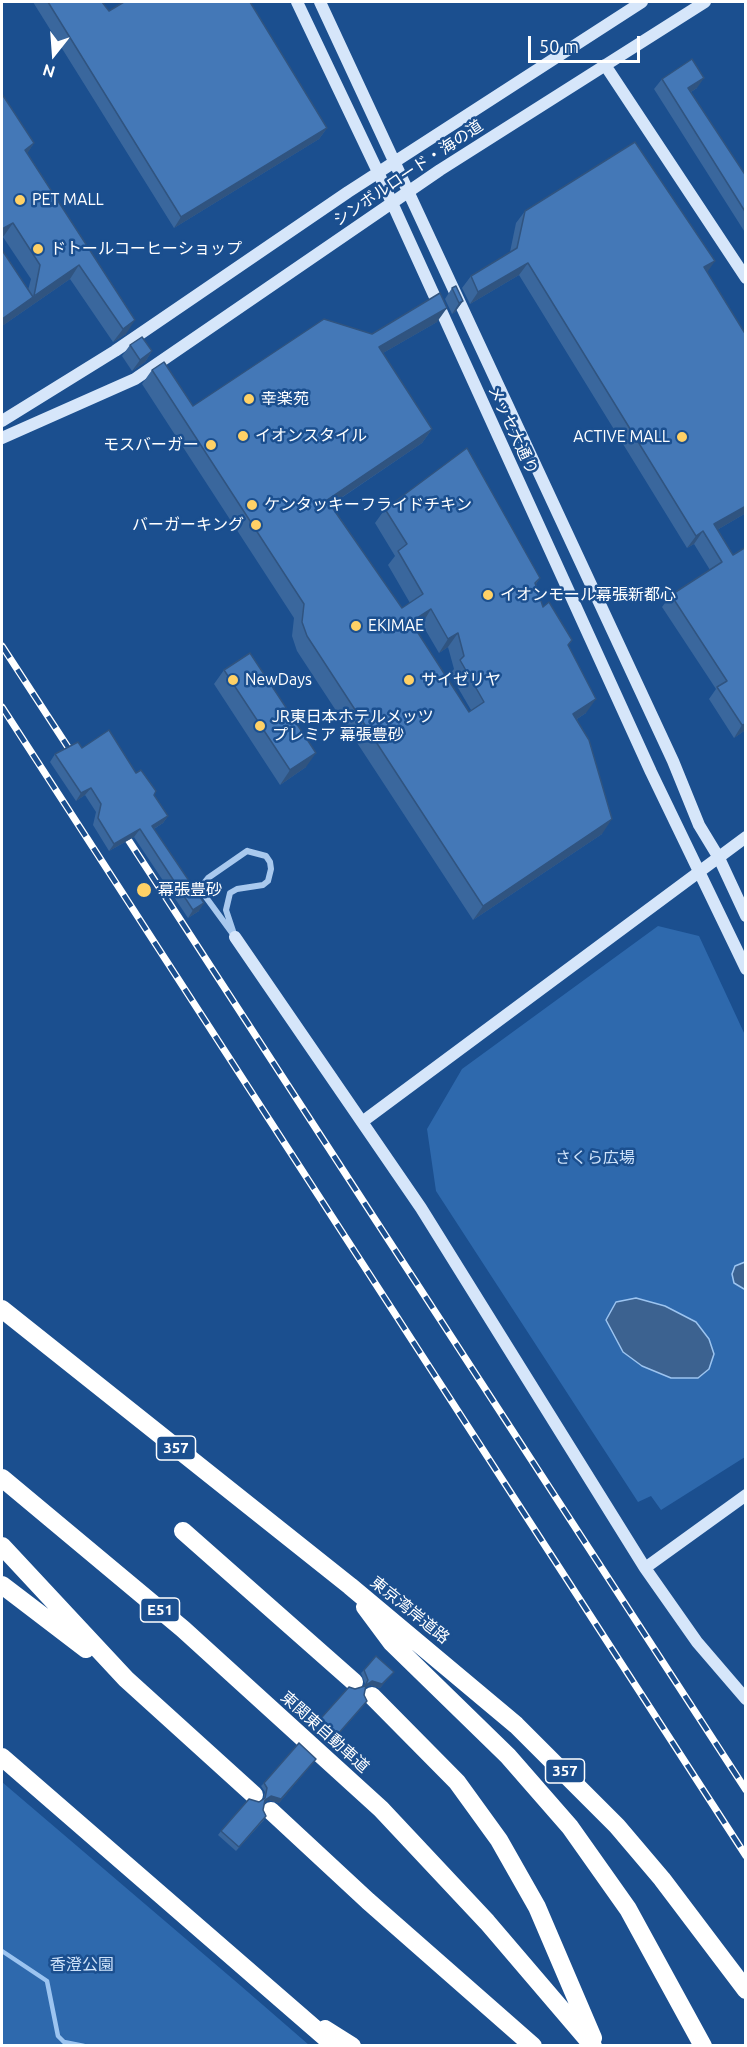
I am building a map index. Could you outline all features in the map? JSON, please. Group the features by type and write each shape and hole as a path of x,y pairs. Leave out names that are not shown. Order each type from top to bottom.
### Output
{"highway":[{"name":"東京湾岸道路","path":"2,1309 460,1675 567,1773 662,1879 746,1990"},
{"name":"東関東自動車道","path":"2,1478 183,1629 381,1809 487,1922 595,2046"},
{"path":"183,1531 354,1682"},
{"path":"2,1546 126,1679 254,1795"},
{"path":"2,1586 126,1679"},
{"path":"350,1586 391,1642 508,1756 570,1827 628,1909 703,2046"},
{"path":"372,1696 457,1782 499,1840 537,1907 595,2046"},
{"path":"2,1756 335,2046"},
{"path":"271,1811 368,1901 533,2046"},
{"path":"306,2020 338,2035 352,2046"}],"street":[{"name":"メッセ大通り","path":"297,2 393,204 637,739 746,969"},
{"name":"メッセ大通り","path":"320,2 668,750 699,825 719,858 746,916"},
{"name":"シンボルロード・海の道","path":"2,422 115,351 378,172 642,2"},
{"name":"シンボルロード・海の道","path":"2,438 135,379 407,193 705,2"},
{"path":"605,65 746,278"},
{"path":"362,1122 746,837"},
{"path":"235,937 226,910 227,899 237,889 257,888 268,881 270,862 260,853 247,851 208,878 204,883 205,897 362,1122 473,1288 645,1568 697,1642 746,1700"},
{"path":"645,1568 746,1496"}],"green space":[{"name":"さくら広場","path":"658,926 699,936 745,1035 745,1457 661,1510 651,1496 638,1502 436,1191 427,1129 462,1069"},
{"name":"香澄公園","path":"2,1782 241,1986 309,2045 2,2045"}],"shaded area":[{"path":"745,1262 746,1289 744,1289 734,1283 732,1274 735,1266"},
{"path":"636,1298 665,1306 696,1322 709,1339 714,1354 709,1369 698,1378 671,1378 642,1366 623,1352 606,1320 616,1302"}],"building":[{"path":"48,2 102,2 109,11 124,2 250,2 327,128 181,217"},
{"path":"692,59 704,78 688,88 746,176 746,213 662,79"},
{"path":"2,94 34,143 25,150 135,320 123,329 79,265 34,296 40,265 13,223 2,229"},
{"name":"ACTIVE MALL","path":"635,142 715,261 704,267 746,335 746,506 714,524 733,555 746,547 746,724 742,725 717,687 727,681 671,595 722,562 703,531 696,536 528,263 478,292 471,276 517,248 525,211"},
{"path":"2,250 33,297 2,319"},
{"path":"456,286 463,301 459,303 452,288"},
{"name":"EKIMAE","path":"440,293 447,308 379,347 432,429 327,500 402,608 423,594 398,551 407,544 385,509 467,448 540,578 535,583 543,607 549,602 572,640 568,645 596,699 573,714 589,740 612,819 483,906 307,636 302,622 304,604 152,370 164,362 193,406 324,319 372,334","holes":["431,609 448,639 458,633 464,656 460,660 484,702 469,712 411,622"]},
{"path":"142,337 152,351 140,360 130,345"},
{"path":"250,653 316,753 290,770 224,670"},
{"name":"幕張豊砂","path":"109,730 136,773 141,770 156,791 154,795 168,816 152,826 204,903 193,910 140,829 114,844 98,818 101,804 91,788 81,793 55,754 78,742 82,748"},
{"path":"376,1656 394,1672 382,1684 372,1681 366,1685 364,1695 367,1701 331,1742 314,1726 349,1687 355,1689 365,1686 368,1680 364,1670"},
{"path":"299,1743 316,1759 281,1799 271,1796 265,1800 263,1810 266,1816 239,1847 221,1831 249,1799 259,1802 265,1798 267,1788 264,1783"}],"waterway":[{"path":"2,1951 47,1981 58,2036 64,2042 84,2046"}],"railway":[{"path":"2,646 77,761"},
{"path":"2,707 746,1856"},
{"path":"120,827 746,1790"}],"place":[{"name":"PET MALL","path":"20,200"},
{"name":"ドトールコーヒーショップ","path":"38,249"},
{"name":"幸楽苑","path":"249,399"},
{"name":"イオンスタイル","path":"243,436"},
{"name":"ACTIVE MALL","path":"682,437"},
{"name":"モスバーガー","path":"211,445"},
{"name":"ケンタッキーフライドチキン","path":"252,505"},
{"name":"バーガーキング","path":"256,525"},
{"name":"イオンモール幕張新都心","path":"488,595"},
{"name":"EKIMAE","path":"356,626"},
{"name":"NewDays","path":"233,680"},
{"name":"サイゼリヤ","path":"409,680"},
{"name":"JR東日本ホテルメッツ プレミア 幕張豊砂","path":"260,726"},
{"name":"幕張豊砂","path":"144,890"}]}
